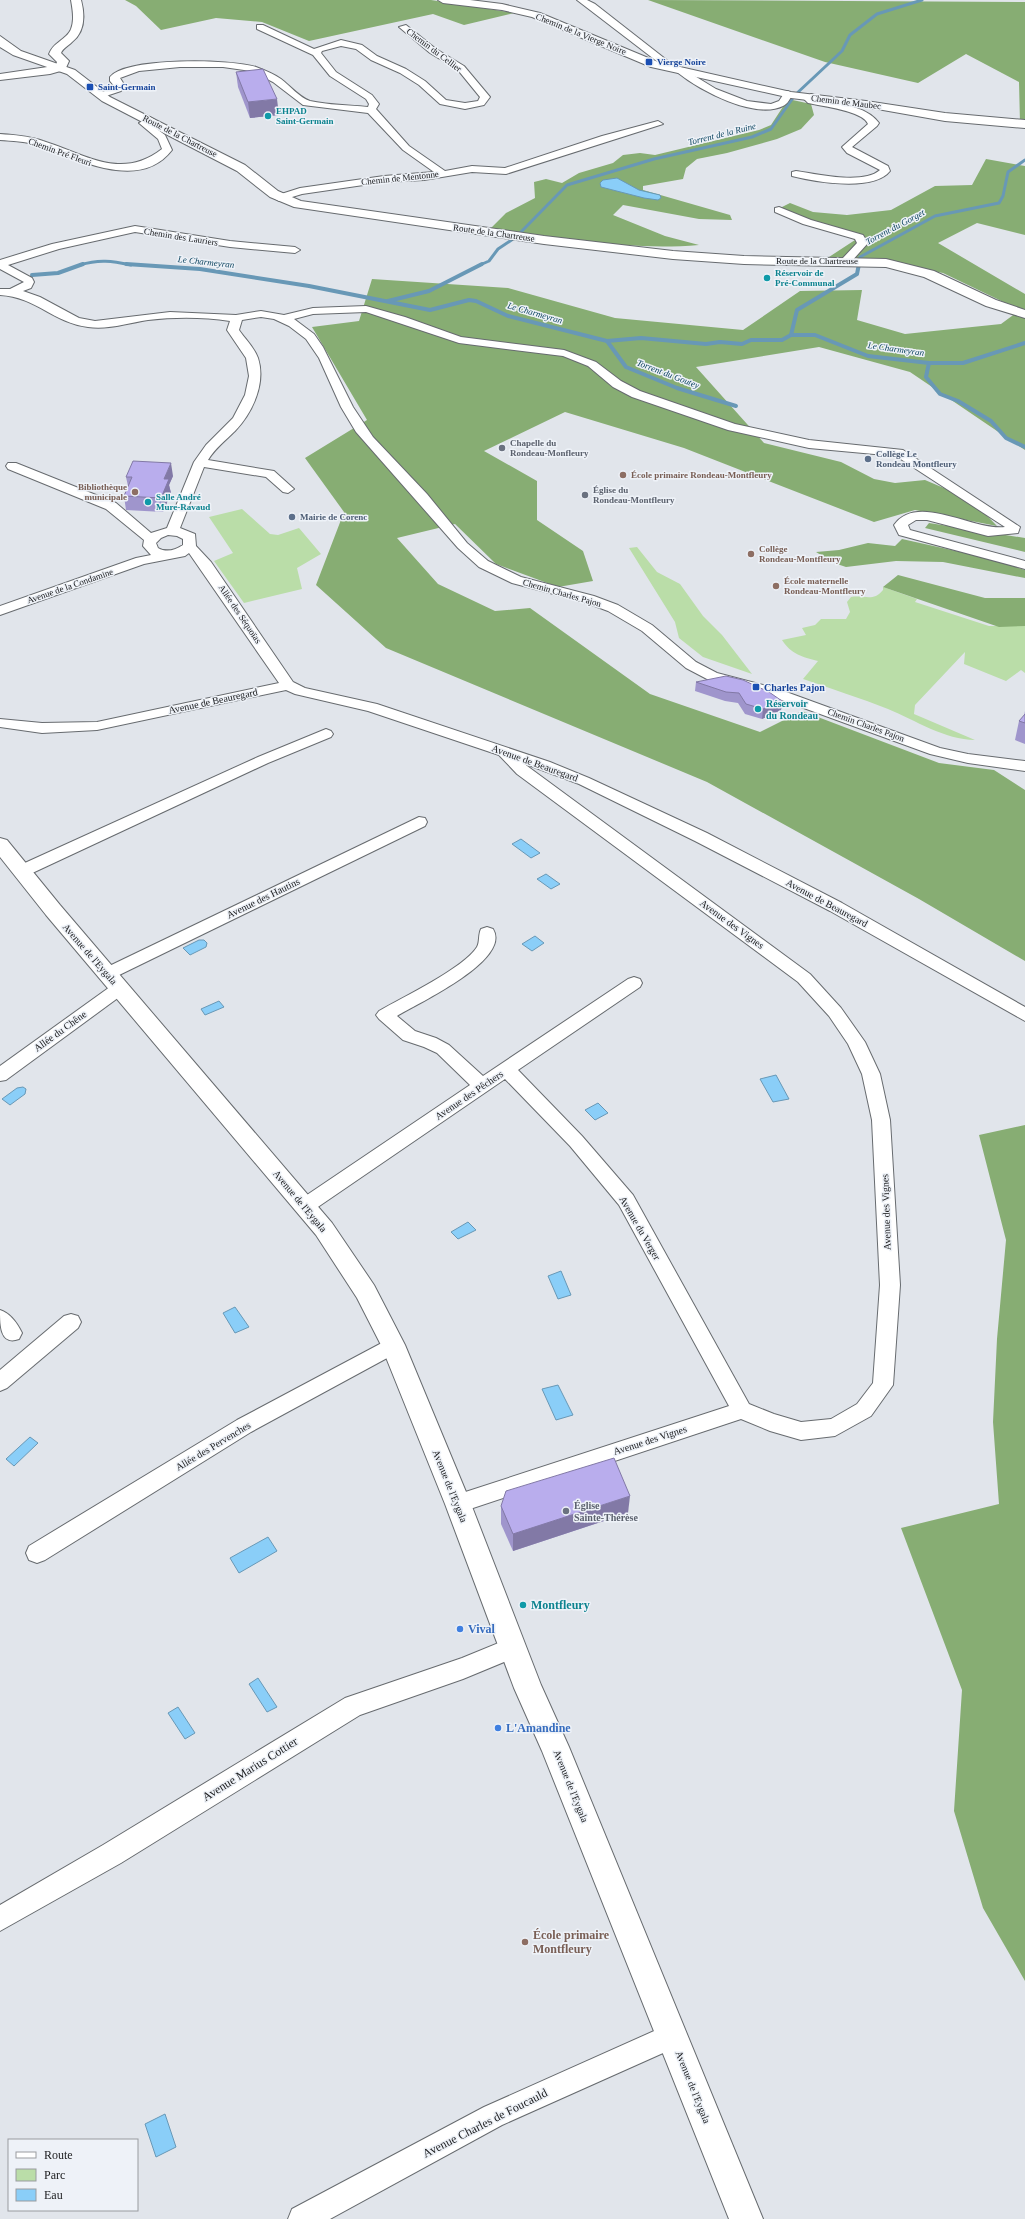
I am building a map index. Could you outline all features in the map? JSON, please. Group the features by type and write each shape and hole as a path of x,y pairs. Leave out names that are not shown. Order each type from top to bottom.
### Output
{"street":[{"path":"0,77 50,71 61,68 63,61 55,54 57,48 72,37 76,28 79,9 76,0"},
{"name":"Chemin de la Vierge Noire","path":"443,0 502,7 536,15 649,62 675,68"},
{"path":"581,0 691,79 732,100 761,106 781,104 788,94"},
{"path":"260,27 316,53 333,74 369,97 374,104 371,110"},
{"name":"Chemin du Cellier","path":"316,53 318,48 327,45 352,45 359,47 374,58 403,71 422,83 443,102 465,106 481,104 485,97 461,68 433,51 404,27"},
{"name":"Route de la Chartreuse","path":"0,39 4,45 17,53 71,72 100,95 241,168 279,198 312,207 642,252 744,260 869,261 919,270 947,280 991,303 1025,314"},
{"path":"100,95 118,89 120,86 115,81 115,77 120,73 139,68 180,64 236,65 265,74 276,80 306,103 371,110 380,116 406,148 443,174"},
{"name":"Chemin de Maubec","path":"675,68 788,94 945,117 1025,124"},
{"path":"796,174 861,180 880,178 885,171 884,168 850,151 847,147 872,126 874,122 873,119 863,114 811,101 809,100 811,97"},
{"name":"Chemin Pré Fleuri","path":"0,136 38,143 93,164 105,167 135,166 156,159 168,150 166,142 162,136 144,123 150,120"},
{"name":"Chemin de Mentonne","path":"279,198 300,191 343,184 443,174 472,169 506,171 605,138 658,124"},
{"path":"779,210 807,222 859,237 862,243 849,261"},
{"name":"Chemin des Lauriers","path":"0,264 56,246 135,229 230,244 295,250"},
{"path":"0,264 27,278 30,282 27,286 14,291 0,292"},
{"name":"Chemin Charles Pajon","path":"14,291 34,297 66,317 88,324 101,324 149,317 221,316 237,318 262,314 286,318 309,335 317,347 352,416 377,450 421,496 470,553 492,569 517,580 604,604 633,618 659,638 685,662 705,674 769,690 935,751 976,760 1025,766"},
{"path":"286,318 299,314 333,310 366,309 382,312 459,340 542,349 580,358 592,364 617,384 636,394 732,427 809,444 899,453 1013,526 1013,530 1006,532 985,531 933,516 918,516 910,517 902,521 901,525 904,532 914,536 931,538 1025,565"},
{"path":"172,531 200,462 206,451 239,419 252,391 254,369 252,357 234,330 237,318"},
{"path":"200,462 270,474 288,489"},
{"path":"12,466 110,506 150,543 156,553 168,555"},
{"path":"141,561 150,543 160,534 172,531 188,536 191,540 188,548"},
{"name":"Avenue de la Condamine","path":"0,611 141,561 180,553 188,548"},
{"name":"Allée des Séquoïas","path":"188,548 194,550 204,561 288,685"},
{"name":"Avenue de Beauregard","path":"0,723 42,728 98,726 288,685 300,691 372,707 504,751 584,781 701,837 836,907 1025,1015"},
{"path":"22,871 263,760 326,734"},
{"name":"Avenue des Vignes","path":"458,1504 742,1410 770,1422 801,1431 835,1427 864,1410 883,1385 890,1285 881,1120 871,1074 856,1042 835,1012 804,978 522,771 504,751"},
{"name":"Avenue des Hautins","path":"113,981 419,822"},
{"name":"Avenue de l'Eygala","path":"0,845 52,910 305,1206 324,1230 366,1292 393,1345 458,1504 513,1648 746,2219"},
{"path":"482,1086 443,1049 430,1042 409,1036 385,1015 469,966 486,947 487,933"},
{"name":"Allée du Chêne","path":"0,1075 113,981"},
{"name":"Avenue des Pêchers","path":"305,1206 634,983"},
{"name":"Avenue du Verger","path":"506,1069 576,1141 626,1200 742,1410"},
{"path":"0,1382 71,1322"},
{"name":"Allée des Pervenches","path":"36,1553 244,1426 393,1345"},
{"name":"Avenue Marius Cottier","path":"0,1919 112,1854 353,1706 513,1648"},
{"name":"Avenue Charles de Foucauld","path":"302,2219 493,2116 672,2036"}],"green space":[{"path":"125,0 431,0 514,13 464,25 433,14 309,41 262,22 216,18 161,30 136,6"},
{"path":"648,0 1025,2 1025,122 1020,123 1019,82 966,54 918,83 825,62"},
{"path":"788,99 811,104 814,115 801,129 777,139 727,153 697,159 686,168 683,179 643,186 643,190 730,215 732,220 699,219 623,205 613,215 665,236 699,245 620,245 491,228 506,213 535,198 534,182 546,179 562,183 579,173 613,163 623,155 640,153 655,155 759,130 771,125"},
{"path":"986,159 1025,166 1025,235 977,223 938,243 1025,294 1025,450 910,372 819,347 696,367 764,443 841,462 874,479 895,483 925,480 972,500 997,526 915,510 874,522 684,448 565,412 484,451 537,481 537,520 583,551 593,581 558,587 496,564 455,524 397,538 438,584 495,611 530,608 650,694 760,732 802,711 939,763 994,770 1025,790 1025,961 919,899 707,782 386,648 316,585 344,512 305,458 367,420 312,327 359,321 372,279 508,288 615,318 743,330 800,291 862,290 857,320 905,334 1001,324 1020,310 943,273 878,260 829,257 855,240 780,208 790,203 813,212 847,215 891,210 935,186 972,185"},
{"path":"242,509 270,534 278,535 299,528 321,554 297,568 302,589 244,603 214,561 233,553 209,517"},
{"path":"929,523 1025,538 1025,552 925,528"},
{"path":"902,539 983,557 1025,570 1025,578 943,562 896,561 846,567 834,563 816,552 839,550 868,543 895,546"},
{"path":"637,547 657,572 680,584 703,616 722,635 752,674 703,657 679,638 675,622 629,548"},
{"path":"898,575 985,598 1025,598 1025,626 999,627 883,587"},
{"path":"883,587 917,599 915,602 989,626 1025,626 1025,673 1021,670 1006,681 964,664 965,652 915,705 914,714 975,740 953,737 941,733 888,709 803,679 818,661 793,652 782,640 806,635 802,628 815,625 821,619 846,619 850,612 847,602 851,597 876,596 883,590"},
{"path":"1025,1125 1025,1981 983,1908 954,1811 962,1690 901,1528 999,1504 993,1422 997,1339 1006,1240 979,1135"}],"water":[{"path":"617,178 639,190 660,195 661,198 658,200 644,198 601,187 600,183 603,180"},
{"path":"521,839 540,853 531,858 512,844"},
{"path":"546,874 560,884 551,889 537,879"},
{"path":"535,936 544,943 532,951 522,944"},
{"path":"199,940 204,940 207,943 206,947 190,955 183,948"},
{"path":"219,1001 224,1007 205,1015 201,1009"},
{"path":"776,1075 789,1099 773,1102 760,1079"},
{"path":"23,1087 26,1089 25,1094 10,1105 2,1099 17,1088"},
{"path":"598,1103 608,1113 595,1120 585,1110"},
{"path":"468,1222 476,1230 458,1239 451,1232"},
{"path":"561,1271 571,1295 558,1299 548,1276"},
{"path":"235,1307 249,1327 235,1333 223,1313"},
{"path":"558,1385 573,1415 556,1420 542,1389"},
{"path":"30,1437 38,1443 14,1466 6,1459"},
{"path":"268,1537 277,1551 239,1573 230,1558"},
{"path":"258,1678 277,1707 267,1712 249,1684"},
{"path":"178,1707 195,1733 185,1739 168,1713"},
{"path":"165,2114 176,2147 156,2157 145,2124"}],"building":[{"path":"263,69 277,99 248,102 236,72"},
{"path":"133,461 171,463 164,479 169,479 161,498 124,496 132,477 126,477"},
{"path":"726,676 743,680 769,692 782,701 763,709 746,704 739,693 726,692 696,682"},
{"path":"1025,714 1025,723 1019,721"},
{"path":"614,1458 630,1496 513,1534 501,1506 506,1491"}],"waterway":[{"name":"Torrent de la Ruine","path":"520,233 567,185 654,159 752,137 771,129 795,95 842,51 850,35 877,14 922,0"},
{"name":"Torrent du Gorget","path":"859,265 860,257 935,216 999,203 1003,196 1008,172 1025,160"},
{"path":"480,265 489,261 498,249 513,239"},
{"name":"Le Charmeyran","path":"81,265 106,261 127,264"},
{"name":"Le Charmeyran","path":"127,264 200,269 309,286 430,310 469,300 476,301 508,316 607,341"},
{"name":"Le Charmeyran","path":"127,264 131,265"},
{"name":"Torrent du Gorget","path":"791,335 797,310 857,274 859,264"},
{"name":"Le Charmeyran","path":"32,275 58,273 81,265"},
{"path":"388,301 429,291 480,265"},
{"name":"Le Charmeyran","path":"607,341 641,338 706,344 720,342 742,344 751,340 782,340 791,335"},
{"name":"Le Charmeyran","path":"791,335 815,335 868,356 929,363"},
{"name":"Torrent du Goutey","path":"607,341 626,367 677,388 736,406"},
{"path":"929,363 963,363 1025,343"},
{"name":"Le Charmeyran","path":"929,363 926,377 940,394 958,401 991,421 1006,438 1025,447"}],"place":[{"name":"Vierge Noire","path":"649,62"},
{"name":"Saint-Germain","path":"90,87"},
{"name":"EHPAD Saint-Germain","path":"268,116"},
{"name":"Réservoir de Pré-Communal","path":"767,278"},
{"name":"Chapelle du Rondeau-Monfleury","path":"502,448"},
{"name":"Collège Le Rondeau Montfleury","path":"868,459"},
{"name":"École primaire Rondeau-Montfleury","path":"623,475"},
{"name":"Bibliothèque municipale","path":"135,492"},
{"name":"Église du Rondeau-Montfleury","path":"585,495"},
{"name":"Salle André Mure-Ravaud","path":"148,502"},
{"name":"Mairie de Corenc","path":"292,517"},
{"name":"Collège Rondeau-Montfleury","path":"751,554"},
{"name":"École maternelle Rondeau-Montfleury","path":"776,586"},
{"name":"Charles Pajon","path":"756,687"},
{"name":"Réservoir du Rondeau","path":"758,709"},
{"name":"Église Sainte-Thérèse","path":"566,1511"},
{"name":"Montfleury","path":"523,1605"},
{"name":"Vival","path":"460,1629"},
{"name":"L'Amandine","path":"498,1728"},
{"name":"École primaire Montfleury","path":"525,1942"}]}
